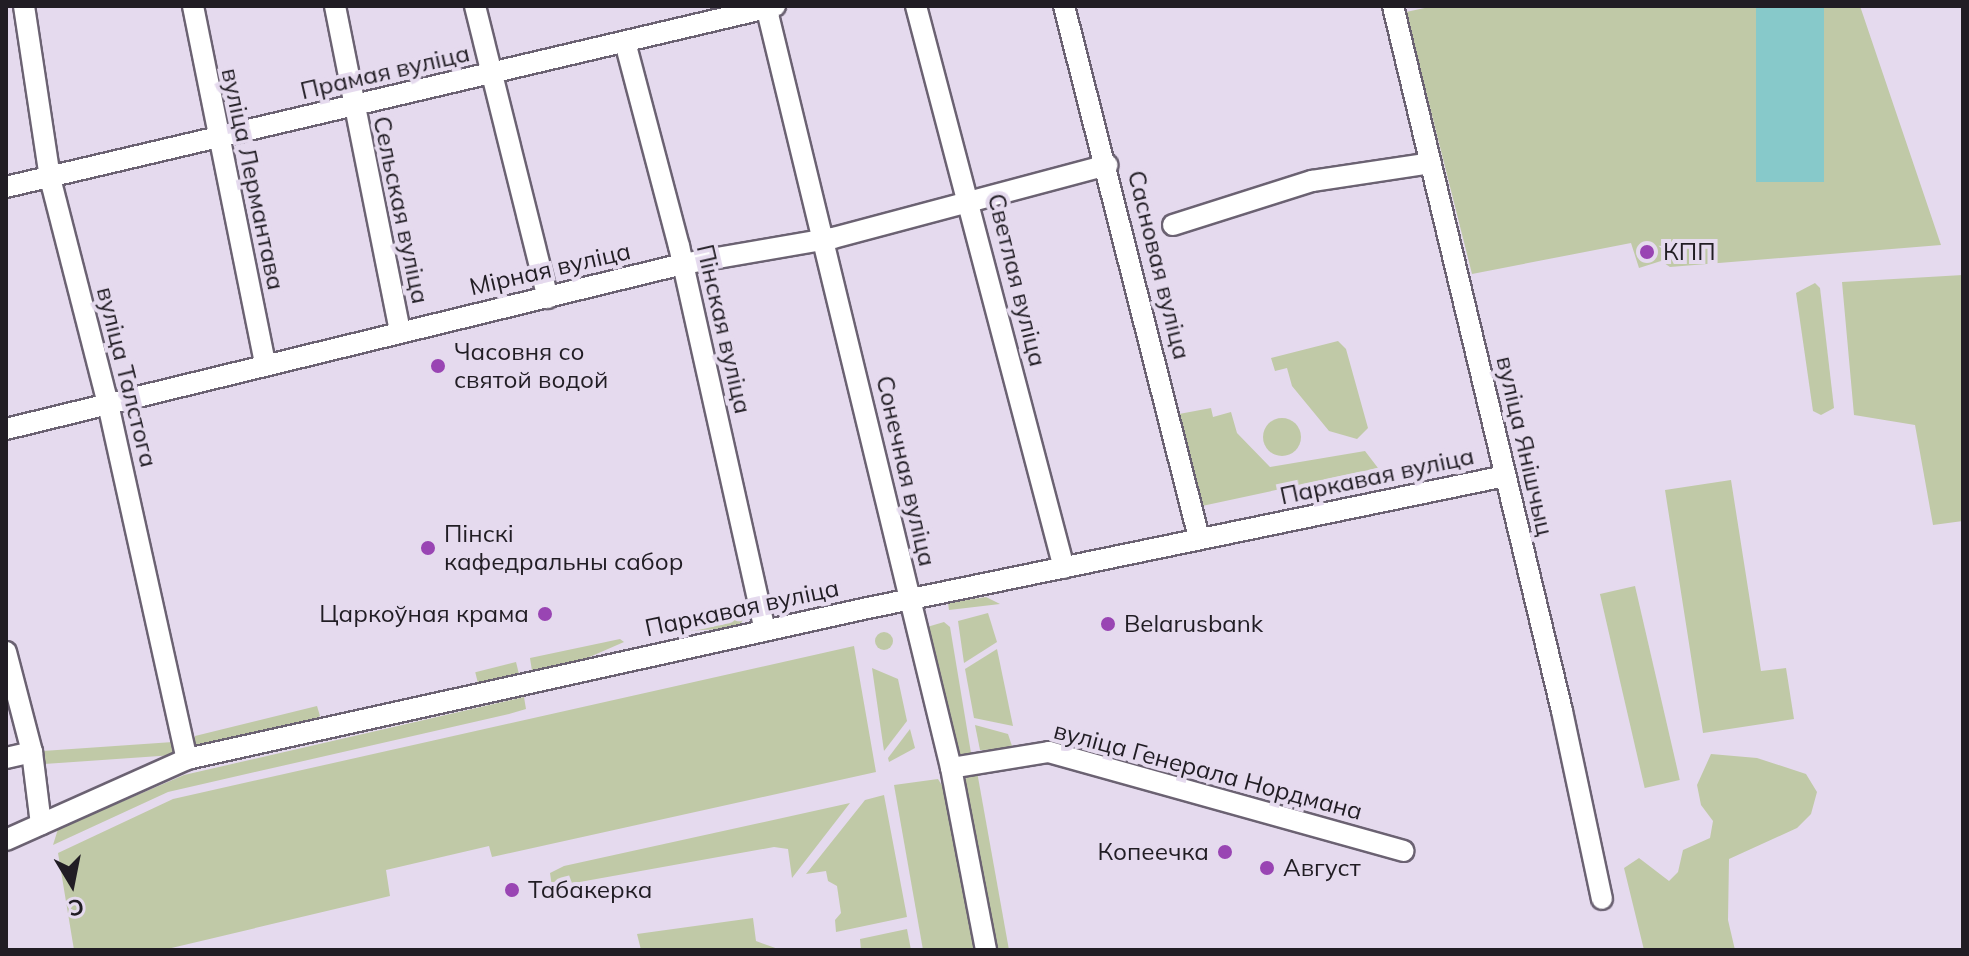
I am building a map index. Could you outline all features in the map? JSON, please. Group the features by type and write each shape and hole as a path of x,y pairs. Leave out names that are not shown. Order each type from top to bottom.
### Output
{"street":[{"name":"вуліца Талстога","path":"24,6 50,178 108,404 187,759"},
{"name":"вуліца Лермантава","path":"193,6 216,139 265,363"},
{"name":"Сельская вуліца","path":"335,6 400,331"},
{"path":"475,6 548,298"},
{"name":"Светлая вуліца","path":"916,6 1064,568"},
{"name":"Сасновая вуліца","path":"1064,6 1107,165 1199,538"},
{"name":"вуліца Янішчыц","path":"1393,6 1602,899"},
{"name":"Прамая вуліца","path":"6,187 769,7"},
{"name":"Сонечная вуліца","path":"769,7 908,599 951,768 986,950"},
{"name":"Пінская вуліца","path":"625,42 683,264 765,630"},
{"path":"1173,225 1312,181 1431,163"},
{"name":"Мірная вуліца","path":"6,429 265,363 683,264 823,238 1107,165"},
{"name":"Паркавая вуліца","path":"6,840 187,759 908,599 1505,476"},
{"path":"6,652 32,752 41,824"},
{"path":"6,758 32,752"},
{"name":"вуліца Генерала Нордмана","path":"951,768 1049,752 1403,851"}],"shaded area":[{"path":"1434,6 1860,6 1941,245 1670,267 1661,261 1639,268 1631,243 1472,274 1406,12"},
{"path":"1756,6 1824,6 1824,182 1756,182"},
{"path":"1963,275 1963,521 1933,525 1915,425 1854,415 1842,282"},
{"path":"1815,283 1820,288 1834,408 1821,415 1813,411 1796,293"},
{"path":"1338,341 1346,349 1368,428 1357,439 1329,431 1292,386 1287,368 1275,371 1271,358"},
{"path":"1211,408 1213,417 1231,412 1237,433 1270,467 1365,451 1378,468 1202,506 1179,414"},
{"path":"1282,418 1296,423 1301,437 1296,451 1282,456 1268,451 1263,437 1268,423"},
{"path":"1731,480 1761,671 1786,668 1794,719 1703,733 1665,490"},
{"path":"1635,586 1680,780 1645,788 1600,594"},
{"path":"986,597 1000,604 949,610 948,603"},
{"path":"747,613 738,628 667,632 668,629"},
{"path":"988,613 997,642 964,663 958,621"},
{"path":"944,622 950,627 972,759 957,753 927,627"},
{"path":"884,632 893,641 884,650 875,641"},
{"path":"620,639 624,642 585,659 532,671 530,658"},
{"path":"854,646 876,772 492,857 489,846 386,870 390,896 163,950 74,950 58,853 173,799"},
{"path":"997,649 1013,726 974,718 965,669"},
{"path":"516,662 519,674 478,684 475,672"},
{"path":"872,668 898,679 907,721 884,751"},
{"path":"524,697 526,709 509,714 168,792 53,845 58,829 184,775"},
{"path":"317,706 320,716 312,721 195,750 195,736"},
{"path":"975,725 1008,734 1013,749 980,750"},
{"path":"910,729 915,748 889,762 888,758"},
{"path":"173,742 174,755 29,765 28,752"},
{"path":"1711,754 1757,758 1806,774 1817,792 1811,814 1797,828 1729,859 1728,920 1735,950 1644,950 1624,868 1639,858 1669,881 1678,872 1683,850 1710,838 1713,821 1701,805 1697,785"},
{"path":"976,766 1009,950 997,950 965,784 968,770"},
{"path":"938,779 946,792 979,950 923,950 894,785"},
{"path":"884,795 907,917 836,932 835,920 841,913 837,886 828,881 826,871 806,874 865,800"},
{"path":"850,803 792,878 788,849 774,847 552,887 550,873 564,866"},
{"path":"753,918 756,941 781,950 641,950 637,934"},
{"path":"907,929 911,950 861,950 860,939"}],"place":[{"name":"КПП","path":"1647,252"},
{"name":"Часовня со святой водой","path":"438,366"},
{"name":"Пінскі кафедральны сабор","path":"428,548"},
{"name":"Царкоўная крама","path":"545,614"},
{"name":"Belarusbank","path":"1108,624"},
{"name":"Копеечка","path":"1225,852"},
{"name":"Август","path":"1267,868"},
{"name":"Табакерка","path":"512,890"}]}
